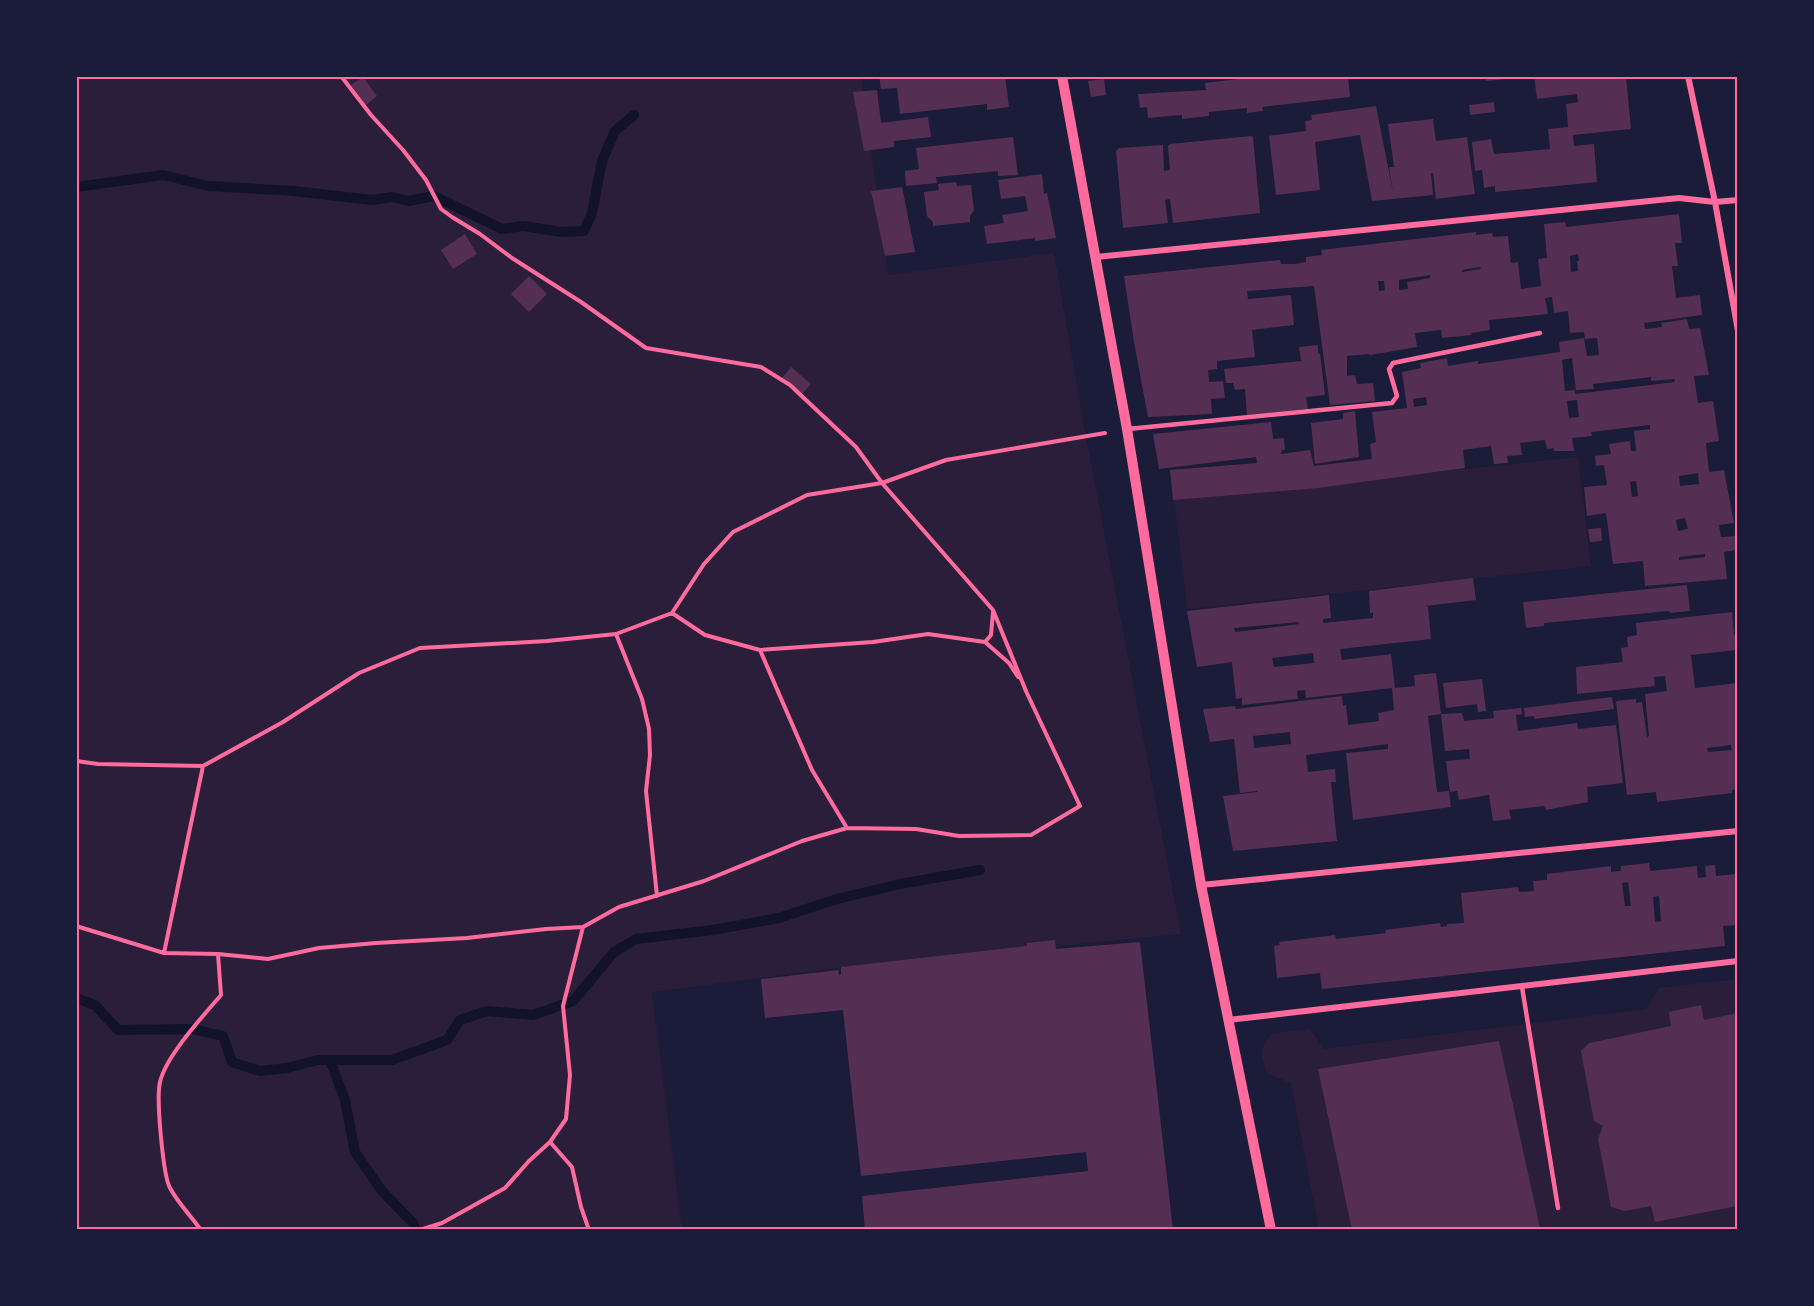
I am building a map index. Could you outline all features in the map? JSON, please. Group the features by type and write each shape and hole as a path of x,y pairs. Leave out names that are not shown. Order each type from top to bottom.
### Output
{"street":[{"path":"1062,76 1127,429 1201,885 1272,1230"},
{"path":"1688,76 1715,202 1737,331"},
{"path":"1096,257 1679,198 1715,202 1737,200"},
{"path":"1201,885 1737,831"},
{"path":"1228,1020 1737,962"}],"lane":[{"path":"1127,429 1392,403 1397,396 1389,369 1393,363 1540,333"},
{"path":"1522,987 1558,1208"}],"path":[{"path":"76,926 164,953 218,954 268,959 330,947 467,938 583,927 619,907 704,881 802,841 847,828 916,829 959,836 1031,835 1080,806 1026,691 993,610 882,483 856,447 790,385 761,367 646,348 452,217 441,209 426,180 341,76"},
{"path":"76,761 98,764 203,766 283,722 359,673 420,648 547,641 616,634 672,613 704,564 733,532 807,495 882,483 946,460 1127,429"},
{"path":"986,642 990,635 993,610"},
{"path":"672,613 705,635 760,650 873,642 928,634 986,642 1010,663 1026,691"},
{"path":"616,634 642,699 649,729 650,755 646,791 657,896"},
{"path":"760,650 812,770 847,828"},
{"path":"164,953 203,766"},
{"path":"420,1230 442,1223 505,1188 550,1142 566,1119 570,1075 563,1006 583,927"},
{"path":"201,1230 169,1187 161,1129 160,1083 169,1063 220,995 218,954"},
{"path":"550,1142 572,1167 589,1230"}],"shaded area":[{"path":"76,77 861,77 888,275 1054,253 1085,432 1181,934 837,968 652,992 682,1229 77,1229"},
{"path":"1578,457 1591,566 1187,609 1174,498"},
{"path":"1737,979 1737,1229 1319,1229 1291,1083 1266,1073 1261,1050 1272,1033 1310,1029 1324,1049 1646,1009 1659,988"}],"building":[{"path":"879,76 1005,76 1009,107 987,110 987,104 900,114 897,88 881,89"},
{"path":"1262,76 1348,76 1350,97 1262,107 1263,111 1247,113 1247,108 1209,112 1209,116 1182,119 1182,115 1148,118 1147,107 1140,108 1138,94 1206,90 1205,83"},
{"path":"1485,76 1517,76 1517,78 1486,81"},
{"path":"1534,76 1626,76 1631,129 1573,135 1574,146 1594,144 1597,182 1495,192 1495,186 1484,188 1482,170 1475,171 1472,142 1491,139 1494,154 1550,149 1548,129 1568,127 1566,104 1578,102 1577,94 1537,99"},
{"path":"363,77 377,96 366,105 351,85"},
{"path":"1104,79 1106,95 1091,97 1088,81"},
{"path":"877,90 881,123 928,117 931,137 894,141 894,147 864,151 853,92"},
{"path":"1494,102 1495,112 1470,115 1469,105"},
{"path":"1376,106 1393,192 1389,167 1394,167 1388,124 1433,119 1436,141 1467,137 1475,194 1436,199 1433,173 1431,173 1433,195 1372,201 1360,135 1315,142 1320,190 1276,195 1269,136 1306,131 1305,121 1312,120 1311,115"},
{"path":"1013,137 1018,175 998,176 998,171 936,177 937,183 906,186 905,171 919,169 916,148"},
{"path":"1253,137 1260,213 1173,223 1170,199 1165,200 1168,223 1123,228 1116,151 1119,148 1163,145 1164,171 1170,170 1168,146 1170,144"},
{"path":"1042,174 1044,194 1047,193 1056,238 1035,241 1035,238 987,244 984,226 1004,223 1002,215 1028,211 1025,196 1001,199 998,180"},
{"path":"956,182 957,186 971,185 974,210 970,216 970,222 933,226 933,222 927,216 924,192 939,190 938,184"},
{"path":"902,187 915,252 885,256 871,191"},
{"path":"1679,214 1682,243 1675,243 1678,266 1672,266 1676,298 1700,295 1702,315 1644,323 1645,329 1662,327 1661,323 1687,319 1689,329 1700,328 1709,375 1694,376 1698,403 1713,401 1719,441 1706,443 1709,472 1724,470 1734,523 1719,525 1721,537 1736,536 1737,544 1737,550 1724,552 1727,579 1645,586 1643,561 1613,564 1606,513 1587,516 1584,487 1607,485 1604,465 1596,466 1595,456 1611,454 1609,444 1630,441 1631,451 1636,451 1634,431 1650,429 1650,425 1591,432 1592,436 1572,438 1574,451 1547,449 1545,440 1520,443 1522,455 1507,456 1508,463 1494,464 1491,446 1463,450 1465,468 1318,488 1173,500 1170,470 1257,463 1256,457 1159,469 1153,434 1271,422 1273,439 1284,438 1285,450 1282,450 1281,454 1310,450 1314,466 1372,459 1370,444 1376,442 1372,412 1407,408 1402,372 1421,368 1420,363 1447,358 1448,366 1560,352 1559,342 1584,338 1587,356 1599,355 1597,338 1585,339 1584,332 1570,333 1568,311 1554,313 1552,297 1545,298 1548,314 1489,320 1490,330 1471,333 1472,335 1442,338 1441,330 1415,333 1417,347 1370,355 1347,356 1347,376 1355,375 1357,384 1373,383 1375,401 1330,405 1314,286 1247,291 1248,299 1291,295 1294,325 1252,330 1255,357 1217,361 1217,369 1208,370 1209,382 1223,381 1225,398 1211,399 1212,414 1148,417 1124,276 1280,260 1281,264 1295,264 1306,262 1306,257 1322,255 1321,250 1476,232 1476,235 1492,233 1493,237 1508,236 1511,263 1518,262 1521,289 1541,286 1538,259 1547,258 1544,224 1565,222 1566,227","holes":["1578,254 1578,271 1571,272 1570,256","1480,267 1481,269 1462,272 1462,270","1430,275 1430,278 1407,282 1408,289 1399,290 1399,280","1378,281 1384,281 1385,290 1379,291","1572,358 1576,390 1594,389 1593,384 1651,377 1651,381 1674,379 1675,382 1575,394 1575,390 1565,391 1562,360","1426,397 1427,405 1414,407 1413,399","1577,400 1579,417 1569,418 1567,401","1698,473 1699,484 1680,486 1679,476","1636,481 1638,496 1632,497 1630,482","1685,518 1688,529 1678,531 1676,520","1705,554 1705,557 1679,560 1679,557"]},
{"path":"465,234 477,254 453,269 441,250"},
{"path":"529,276 547,294 529,312 511,294"},
{"path":"1318,345 1325,395 1306,397 1308,409 1247,415 1245,389 1235,390 1233,383 1226,383 1224,369 1301,361 1299,347"},
{"path":"791,367 811,384 802,394 782,378"},
{"path":"1355,411 1359,457 1315,464 1311,423 1343,419 1343,413"},
{"path":"1601,528 1602,541 1590,542 1588,529"},
{"path":"1473,578 1476,600 1425,606 1428,607 1431,639 1340,649 1342,660 1391,654 1395,688 1415,686 1414,675 1436,673 1441,714 1428,716 1437,792 1449,791 1451,807 1353,820 1346,753 1388,749 1388,744 1306,755 1308,772 1335,769 1336,782 1331,782 1337,841 1233,851 1223,796 1257,791 1240,793 1234,739 1210,742 1203,709 1235,706 1236,709 1342,696 1343,706 1346,705 1348,725 1379,721 1378,713 1394,710 1392,688 1306,698 1305,690 1297,691 1298,699 1242,705 1242,698 1236,699 1232,662 1197,667 1187,611 1329,595 1331,618 1323,619 1323,623 1373,618 1373,613 1370,613 1369,591","holes":["1298,622 1299,624 1235,632 1234,628","1313,653 1314,663 1274,667 1272,658","1290,732 1291,744 1254,748 1253,736"]},
{"path":"1687,585 1690,611 1544,623 1544,626 1526,628 1523,602"},
{"path":"1732,612 1734,635 1737,635 1737,650 1691,655 1695,688 1737,683 1737,789 1732,790 1732,793 1657,802 1656,792 1627,795 1616,701 1636,699 1636,703 1642,702 1647,737 1649,736 1645,694 1667,691 1665,676 1654,677 1655,686 1577,694 1576,667 1623,662 1621,648 1628,647 1627,637 1637,635 1636,623","holes":["1731,745 1732,750 1708,752 1707,748"]},
{"path":"1482,679 1486,711 1478,712 1477,704 1446,708 1443,683"},
{"path":"1612,697 1614,709 1534,719 1534,716 1525,717 1524,708"},
{"path":"1521,708 1522,714 1516,715 1518,731 1577,723 1578,729 1616,725 1623,783 1587,787 1588,802 1546,810 1544,806 1509,810 1511,819 1493,821 1489,795 1459,800 1457,791 1450,792 1446,761 1470,759 1469,749 1445,751 1441,714 1462,713 1464,721 1494,718 1493,711"},
{"path":"1649,863 1650,871 1697,866 1698,878 1706,877 1705,866 1715,865 1716,876 1737,874 1737,925 1723,926 1725,946 1322,989 1320,973 1277,978 1274,946 1280,945 1279,942 1335,935 1336,939 1440,923 1441,927 1447,924 1464,923 1461,893 1518,887 1519,892 1534,891 1533,881 1547,880 1547,874 1611,866 1611,872 1621,871 1621,866","holes":["1628,882 1631,906 1625,906 1622,883","1659,896 1661,921 1655,922 1653,897"]},
{"path":"1055,940 1056,949 1140,942 1173,1230 865,1230 862,1196 1088,1171 1086,1152 861,1176 843,1010 765,1018 761,979 838,970 839,975 841,967 1027,946 1027,943"},
{"path":"1701,1005 1704,1020 1737,1013 1737,1206 1655,1222 1651,1206 1625,1211 1611,1207 1598,1139 1603,1126 1594,1121 1581,1051 1589,1043 1671,1026 1669,1012"},
{"path":"1499,1041 1540,1228 1352,1230 1318,1069"}],"waterway":[{"path":"76,187 163,175 208,186 294,191 372,200 392,197 409,201 434,196 502,229 523,226 562,232 584,231 592,213 602,161 615,131 634,115"},
{"path":"76,998 95,1005 118,1030 193,1029 223,1036 232,1062 260,1071 287,1068 318,1060 392,1060 447,1040 460,1020 487,1011 533,1015 573,1001 614,952 636,939 713,930 779,918 837,899 900,884 980,870"},
{"path":"330,1060 345,1100 355,1152 382,1191 413,1223 416,1230"}]}
